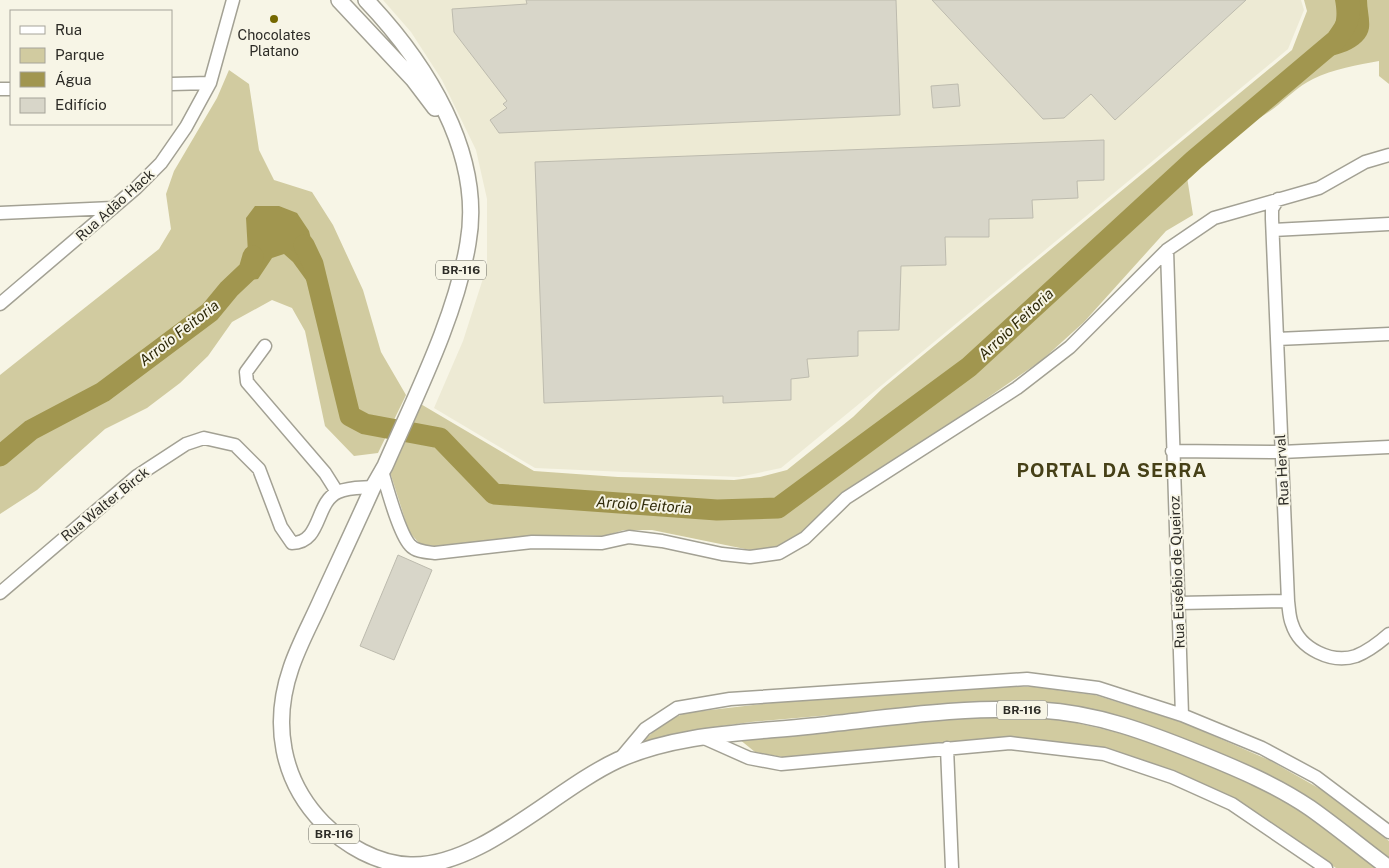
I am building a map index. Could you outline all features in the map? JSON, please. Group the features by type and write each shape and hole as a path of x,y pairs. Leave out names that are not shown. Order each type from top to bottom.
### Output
{"main road":[{"name":"BR-116","path":"339,0 413,79 454,134"},
{"name":"BR-116","path":"366,0 408,48 431,85 454,134 467,182 471,210 468,243 451,306 384,469 373,488 290,669 280,732 284,756 292,779 304,801 337,836 362,852 384,860 407,865 432,864 462,855 619,760 678,741 977,709 1043,710 1092,716 1149,732 1253,775 1308,807 1389,868"}],"street":[{"name":"Rua Adão Hack","path":"0,304 113,208 161,163 186,127 210,83 233,0"},
{"path":"172,84 210,83"},
{"path":"384,469 398,520 409,544 420,551 435,553 532,542 602,543 629,537 662,541 722,554 750,557 779,553 805,538 846,498 1017,388 1070,347 1167,250 1214,218 1319,188 1365,162 1389,155"},
{"name":"Rua Herval","path":"1278,199 1272,208 1288,601 1292,625 1311,648 1331,657 1357,655 1389,634"},
{"path":"0,213 113,208"},
{"path":"1273,230 1389,224"},
{"name":"Rua Eusébio de Queiroz","path":"1167,250 1182,715"},
{"path":"1277,339 1389,334"},
{"path":"265,346 246,372 247,382 325,473 338,492 353,488 373,488"},
{"name":"Rua Walter Birck","path":"0,592 137,476 195,440 204,438 235,445 259,469 280,527 292,543 300,543 310,535 326,500 338,492"},
{"path":"1172,451 1281,452 1389,447"},
{"path":"1178,603 1288,601"},
{"path":"619,760 645,729 676,708 730,699 1026,679 1098,688 1182,715 1262,748 1316,777 1389,832"},
{"path":"704,738 749,758 781,764 1010,743 1104,754 1172,777 1232,804 1326,868"},
{"path":"947,748 952,868"}],"shaded area":[{"path":"383,0 1301,0 1304,10 1288,49 882,385 781,468 739,477 535,468 434,408 463,341 487,266 487,199 476,150 442,80 411,32"}],"green space":[{"path":"1304,0 1389,0 1389,84 1379,76 1379,61 1329,73 1302,85 1273,109 1215,147 1195,166 1187,177 1193,215 1166,231 1084,322 1042,360 941,430 841,493 829,509 804,531 777,547 750,550 652,530 624,530 604,536 577,535 526,538 449,547 421,545 409,532 389,469 419,403 534,471 618,477 734,480 760,477 787,470 853,417 883,388 1292,50 1307,11"},
{"path":"229,70 249,84 259,150 274,180 312,192 333,225 363,290 381,352 406,395 378,453 354,456 325,426 305,331 292,308 272,300 232,322 208,356 180,383 147,408 105,429 37,490 0,514 0,375 159,249 171,229 166,194 174,171 217,98"},
{"path":"991,686 1035,687 1095,695 1184,723 1269,760 1322,790 1389,841 1389,861 1258,773 1023,703 980,702 751,722 693,730 639,745 663,723 685,713 797,700"},
{"path":"979,714 1035,715 1065,720 1152,741 1260,786 1314,820 1379,868 1336,868 1233,799 1172,772 1006,739 782,757 755,752 739,739"}],"water":[{"path":"1335,0 1367,0 1369,28 1367,35 1362,42 1347,51 1314,58 1317,46 1331,32 1335,25"},
{"path":"255,206 279,206 297,213 309,231 315,255 318,284 314,291 293,262 284,254 272,258 258,279 238,281 249,270 246,218"}],"building":[{"path":"526,0 896,0 900,115 499,133 490,120 507,108 503,104 507,101 454,32 452,9 527,4"},
{"path":"932,0 1246,0 1115,120 1091,94 1064,118 1043,119"},
{"path":"958,84 960,106 933,108 931,86"},
{"path":"1104,140 1104,180 1077,181 1078,198 1032,200 1033,218 989,219 989,237 945,237 946,265 901,266 899,330 858,331 858,356 807,359 809,377 791,379 791,400 723,403 723,396 544,403 535,162"},
{"path":"398,555 432,570 394,660 360,646"}],"waterway":[{"name":"Arroio Feitoria","path":"304,245 313,264 350,416 365,424 440,438 494,494 717,510 778,508 969,367 1194,160 1336,40 1347,22 1350,12 1349,0"},
{"name":"Arroio Feitoria","path":"0,456 31,430 103,392 210,312 229,289 249,270 253,256"}],"place":[{"name":"Chocolates Platano","path":"274,19"}],"district":[{"name":"PORTAL DA SERRA","path":"1112,470"}]}
